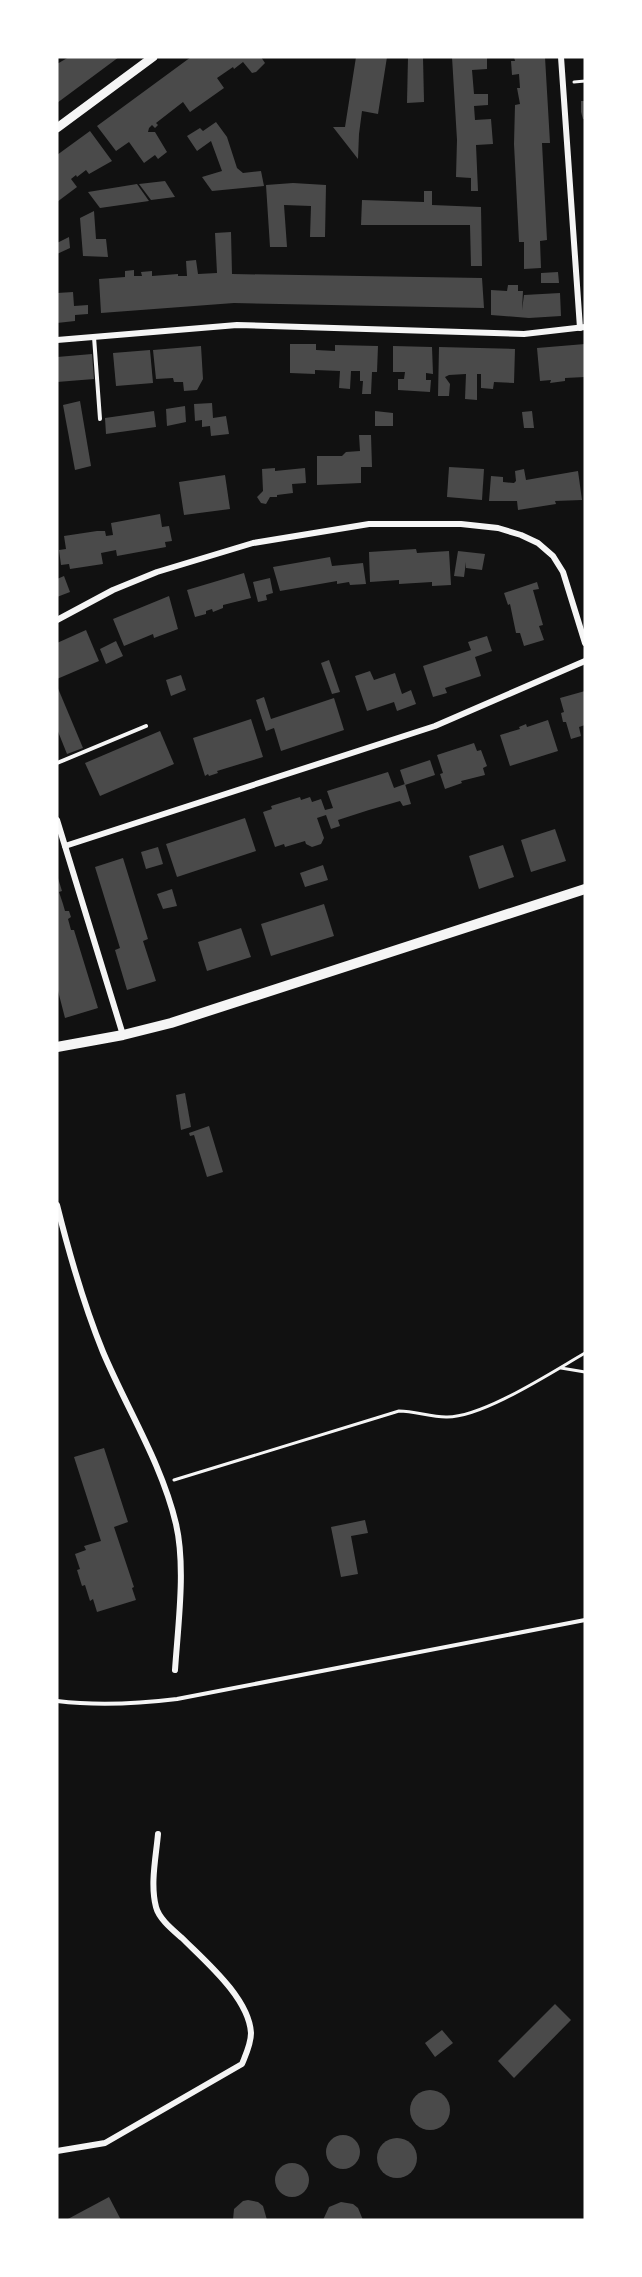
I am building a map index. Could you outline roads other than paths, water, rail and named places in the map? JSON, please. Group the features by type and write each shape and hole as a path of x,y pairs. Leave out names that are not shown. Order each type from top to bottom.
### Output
{"main road":[{"path":"57,1047 123,1035 171,1023 585,889"}],"street":[{"path":"57,128 153,57"},
{"path":"57,340 237,325 524,334 583,327 561,57"},
{"path":"57,620 113,590 157,572 253,543 313,531 369,524 461,524 498,528 521,535 538,543 553,556 563,572 585,643"},
{"path":"65,846 435,726 585,661"},
{"path":"57,820 123,1035"},
{"path":"57,1205 76,1282 104,1352 163,1483 176,1525 179,1552 179,1606 175,1670"},
{"path":"57,2151 105,2143 242,2064 249,2048 251,2032 236,1995 166,1923 156,1909 153,1890 158,1834"}],"lane":[{"path":"94,337 100,419"},
{"path":"57,763 146,726"},
{"path":"57,1701 123,1705 177,1700 585,1620"}]}
